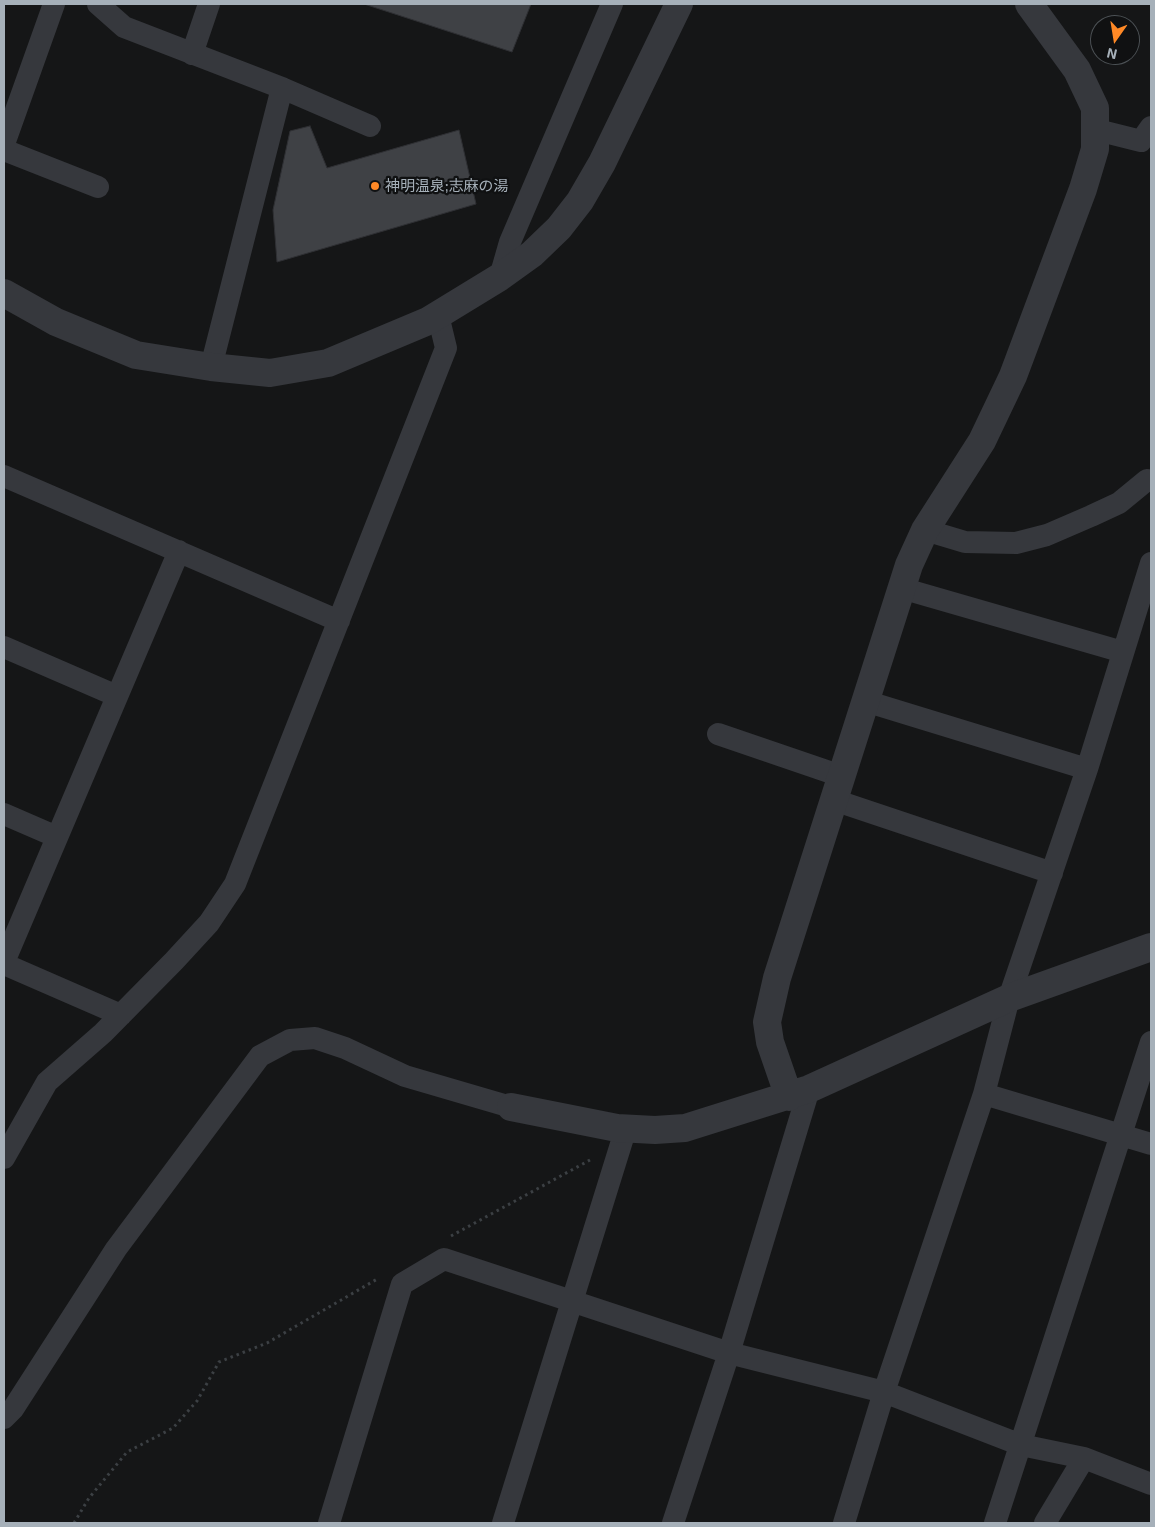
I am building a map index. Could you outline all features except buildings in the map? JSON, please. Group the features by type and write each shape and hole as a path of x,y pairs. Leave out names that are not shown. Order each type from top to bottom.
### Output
{"street":[{"path":"4,144 54,4"},
{"path":"98,4 124,27 282,88 370,126"},
{"path":"192,54 209,4"},
{"path":"500,277 510,242 612,4"},
{"path":"4,293 56,322 136,355 211,367 270,373 328,363 438,315 500,277 532,254 559,228 580,200 602,163 679,4"},
{"path":"673,1523 729,1353 799,1093 770,1042 766,1022 777,978 909,565 925,530 982,442 1013,376 1083,189 1095,149 1096,108 1077,70 1029,4"},
{"path":"211,367 282,88"},
{"path":"1096,130 1142,141 1151,127"},
{"path":"4,150 98,187"},
{"path":"4,1158 47,1082 121,1015 209,923 235,884 446,348 438,315"},
{"path":"4,476 339,621"},
{"path":"925,530 965,542 1016,543 1047,535 1091,516 1119,503 1147,480 1151,482"},
{"path":"121,1015 4,963 179,552"},
{"path":"844,1523 884,1392 984,1094 1010,998 1086,770 1151,563"},
{"path":"902,588 1123,652"},
{"path":"4,647 117,696"},
{"path":"865,701 1086,770"},
{"path":"718,734 838,788 1052,873"},
{"path":"4,814 57,837"},
{"path":"4,1418 13,1409 116,1249 260,1056 290,1040 315,1038 345,1048 405,1076 511,1107 624,1136 655,1130 685,1128 799,1093 1010,998 1151,946"},
{"path":"995,1523 1151,1042"},
{"path":"984,1094 1151,1144"},
{"path":"503,1523 624,1136"},
{"path":"329,1523 402,1284 444,1259 729,1353 884,1392 1021,1445 1084,1458 1151,1484"},
{"path":"1045,1523 1084,1458"}],"path":[{"path":"449,1237 624,1136"},
{"path":"74,1523 89,1498 127,1452 173,1428 197,1401 219,1362 267,1343 383,1276"}],"place":[{"name":"神明温泉;志麻の湯","path":"375,186"}]}
